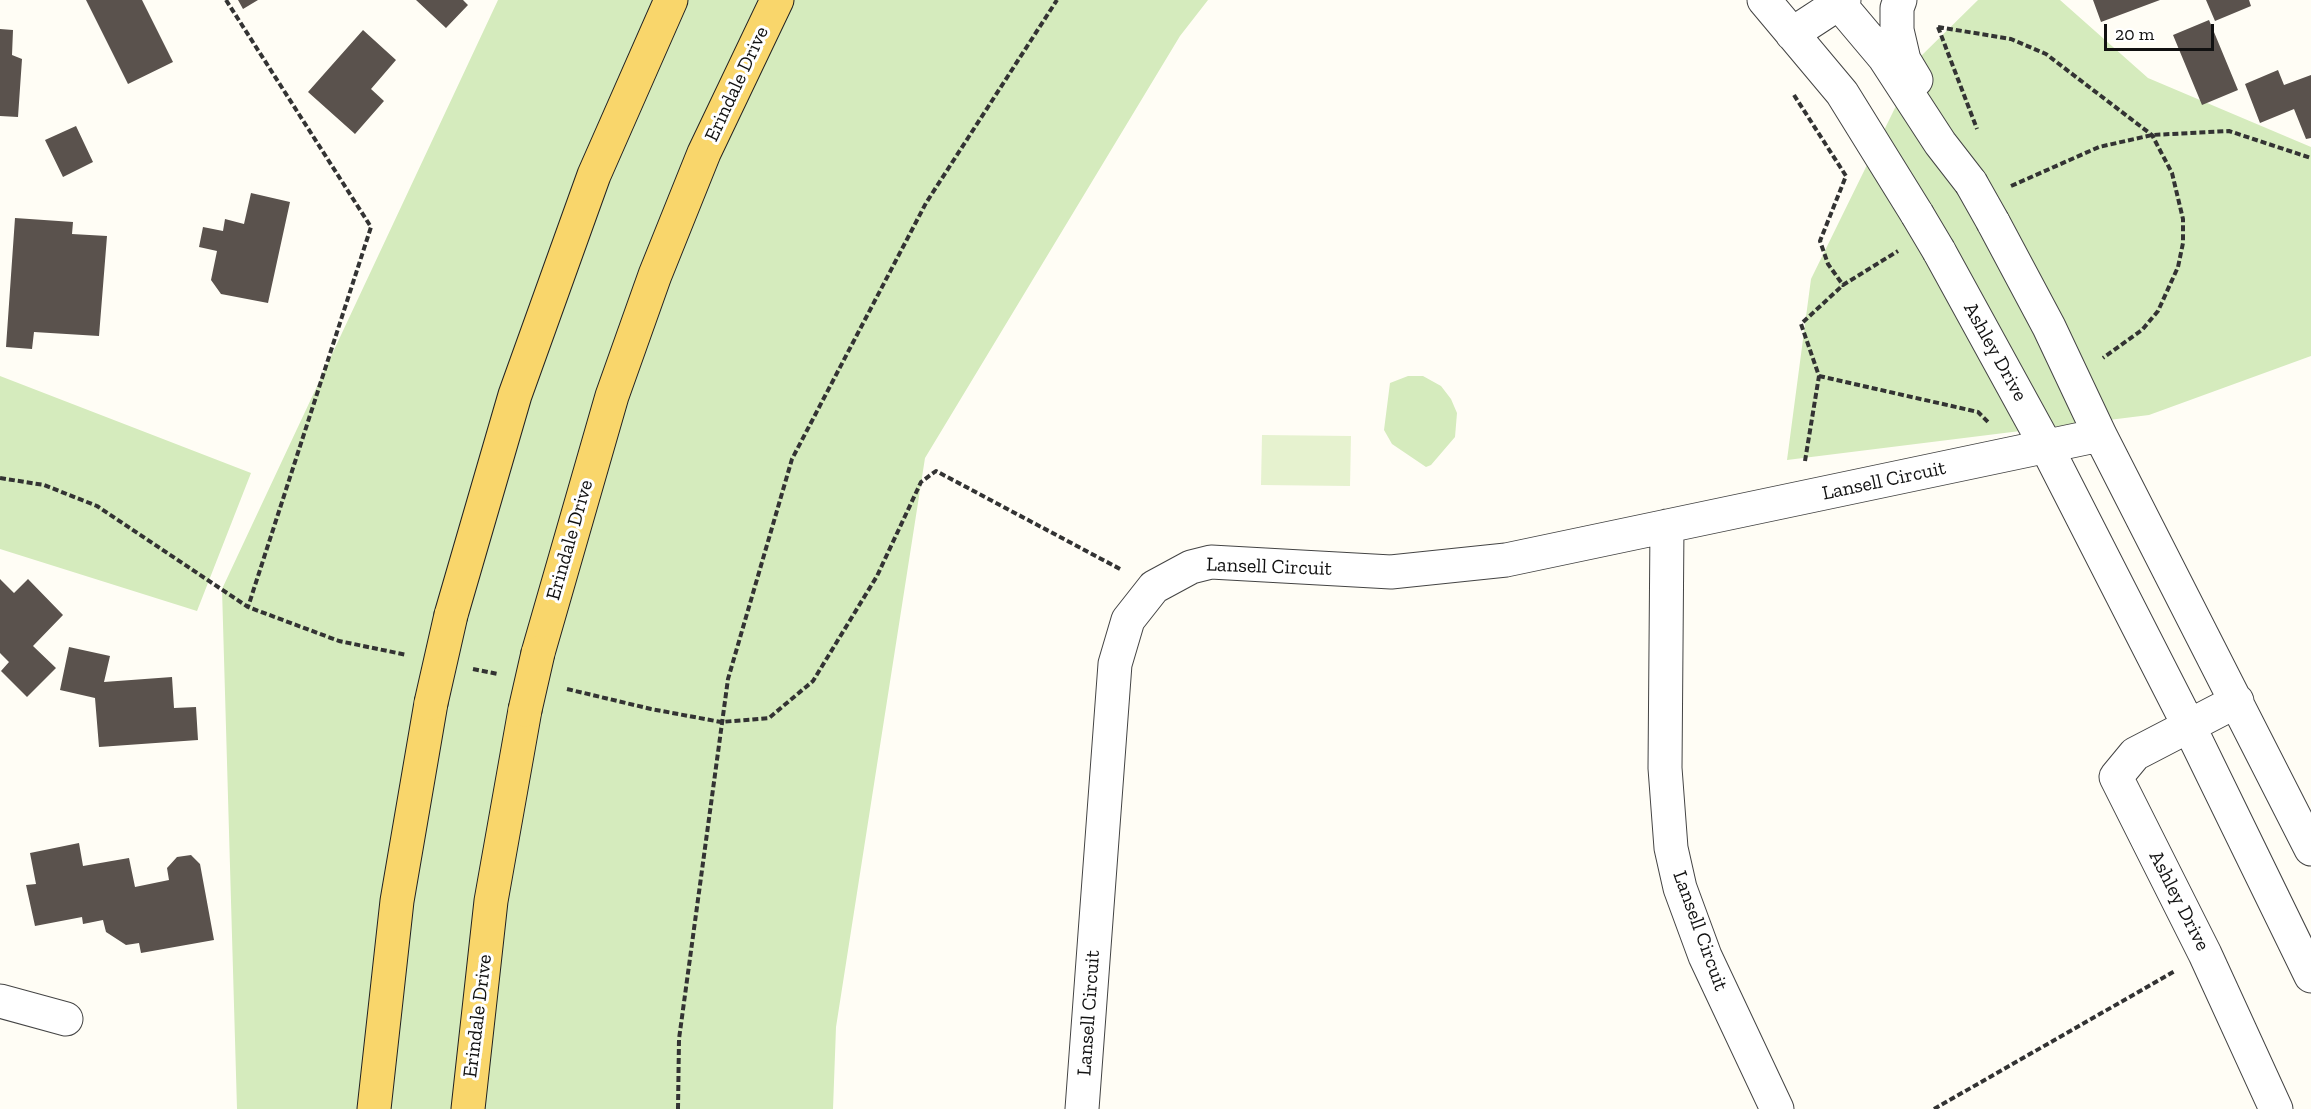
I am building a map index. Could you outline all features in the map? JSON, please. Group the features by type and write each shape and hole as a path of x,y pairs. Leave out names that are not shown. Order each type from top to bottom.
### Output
{"main road":[{"path":"374,1109 397,901 431,703 451,615 519,384 594,175 671,0"},
{"name":"Erindale Drive","path":"468,1109 491,901 525,710 538,652 612,396 655,275 704,153 777,0"}],"street":[{"path":"1900,0 1897,8 1897,30 1904,60 1929,100 1941,143"},
{"path":"1792,34 1840,1 1884,57 1941,143 1971,183 2049,327 2100,435 2311,849"},
{"name":"Ashley Drive","path":"1769,2 1792,34 1842,93 1939,251 2033,449 2189,726 2311,976"},
{"name":"Lansell Circuit","path":"1082,1109 1115,664 1128,620 1154,587 1191,567 1211,562 1391,572 1506,560 2100,435"},
{"name":"Lansell Circuit","path":"1667,526 1665,768 1671,848 1680,888 1705,956 1777,1109"},
{"name":"Ashley Drive","path":"2237,701 2135,754 2116,777 2205,954 2276,1109"},
{"path":"0,1001 66,1019"}],"path":[{"path":"226,0 371,227 248,608"},
{"path":"678,1109 679,1039 728,679 792,459 926,203 1057,0"},
{"path":"1930,20 1938,27 1980,139"},
{"path":"1938,27 2011,39 2046,54 2152,135 2172,172 2183,219 2183,243 2178,267 2158,311 2133,337 2103,358 2108,369"},
{"path":"1774,505 1803,472 1819,376 1802,324 1843,285"},
{"path":"1819,376 1978,412 2033,449"},
{"path":"565,689 721,722 769,718 813,681 877,576 921,482 936,471 1154,587"},
{"path":"0,478 44,485 97,506 248,608 339,640 418,657"},
{"path":"463,667 508,676"},
{"path":"1934,1109 2205,954"}],"green space":[{"path":"498,0 1208,0 1180,36 925,458 836,1027 833,1109 237,1109 222,589"},
{"path":"1978,0 2060,0 2148,78 2311,147 2311,356 2149,415 1787,460 1811,279 1920,57"},
{"path":"0,376 251,473 197,611 0,549"},
{"path":"1408,376 1423,376 1441,386 1451,399 1457,413 1455,437 1431,465 1426,467 1392,444 1384,430 1390,383"},
{"path":"1262,435 1351,436 1350,486 1261,485"}],"building":[{"path":"86,0 142,0 173,62 128,84"},
{"path":"238,0 258,0 243,9"},
{"path":"416,0 463,0 468,5 446,28"},
{"path":"2093,0 2160,0 2101,22"},
{"path":"2206,0 2249,0 2251,6 2215,21"},
{"path":"2209,20 2238,90 2202,105 2173,35"},
{"path":"0,29 13,30 12,55 22,59 18,117 0,116"},
{"path":"363,30 396,60 371,89 384,101 355,134 308,92"},
{"path":"2278,70 2284,85 2311,75 2311,138 2306,139 2294,109 2260,123 2245,84"},
{"path":"76,126 93,162 63,177 45,140"},
{"path":"251,193 290,202 268,303 221,294 211,280 217,251 199,247 203,227 223,231 225,219 244,224"},
{"path":"15,218 73,222 72,234 107,236 99,336 34,332 32,349 6,347"},
{"path":"0,579 14,593 28,579 63,615 33,646 56,668 27,697 1,671 9,662 0,653"},
{"path":"69,647 110,656 104,682 172,677 174,708 196,707 198,740 99,747 95,698 60,690"},
{"path":"79,843 83,866 129,858 135,887 169,880 167,868 177,857 191,855 200,864 214,940 141,953 139,943 126,945 106,932 103,920 83,924 82,917 35,926 26,885 36,884 30,853"}]}
